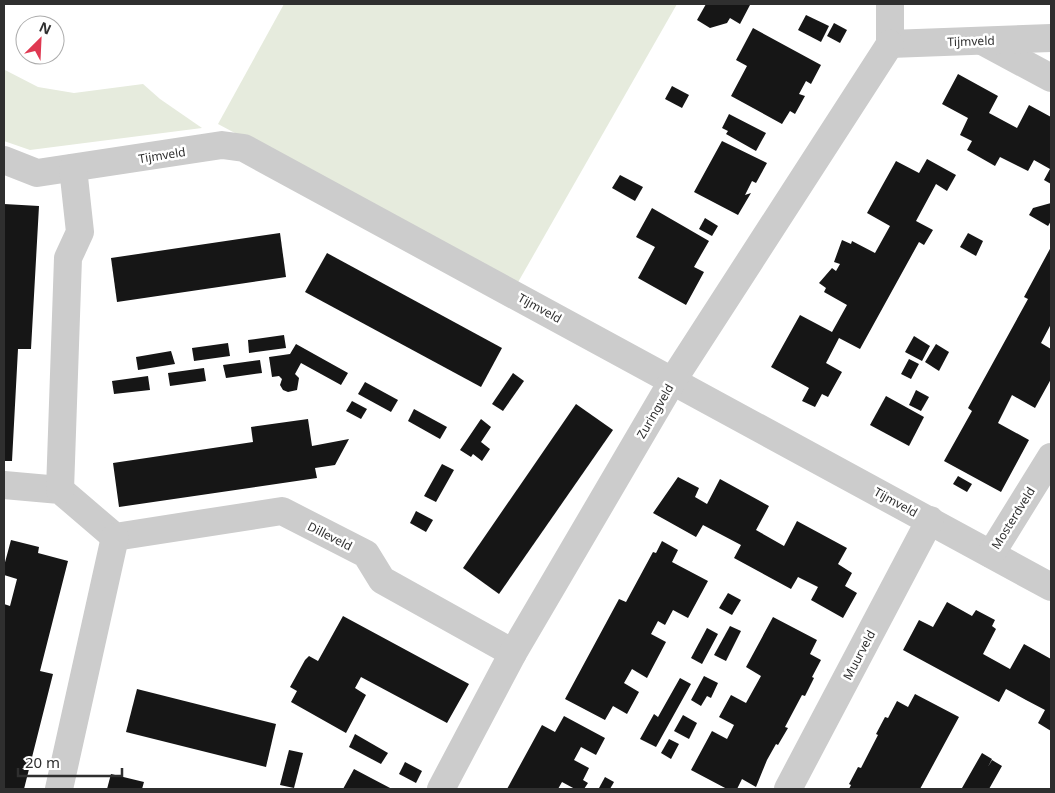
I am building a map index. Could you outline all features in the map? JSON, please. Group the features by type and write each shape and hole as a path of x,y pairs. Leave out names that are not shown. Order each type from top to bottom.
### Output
{"street":[{"path":"890,4 890,44"},
{"name":"Tijmveld","path":"890,44 1051,38"},
{"path":"982,41 1051,78"},
{"name":"Zuringveld","path":"440,789 513,654 673,380 890,44"},
{"name":"Tijmveld","path":"4,160 37,173 222,145 244,148 1051,587"},
{"path":"60,490 68,258 80,232 73,168"},
{"name":"Mosterdveld","path":"991,554 1051,457"},
{"path":"4,485 60,490 116,537 59,789"},
{"name":"Dilleveld","path":"116,537 282,511 366,554 382,580 513,654"},
{"name":"Muurveld","path":"788,789 930,520"}],"shaded area":[{"path":"284,4 677,4 517,284 218,124"},
{"path":"5,70 38,87 74,93 143,84 160,99 202,128 30,150 4,141"}],"building":[{"path":"706,4 750,5 740,24 730,18 727,23 710,28 697,20"},
{"path":"806,15 829,26 821,42 798,30"},
{"path":"834,23 847,30 840,43 827,36"},
{"path":"753,28 821,65 811,84 806,81 799,94 805,96 795,114 790,111 782,124 731,96 747,66 736,60"},
{"path":"958,74 998,96 989,113 1017,128 1029,105 1051,117 1051,184 1044,180 1050,169 1034,160 1028,171 1000,157 995,166 967,150 972,141 960,135 968,118 942,104"},
{"path":"672,86 689,95 682,108 665,99"},
{"path":"729,114 766,133 756,151 726,134 728,131 722,128"},
{"path":"722,141 767,163 756,183 752,181 745,195 751,193 738,215 694,192"},
{"path":"927,159 956,175 947,191 936,184 916,221 933,230 924,245 919,242 860,349 839,338 826,363 842,372 828,397 822,394 815,407 802,401 809,388 771,367 800,315 832,332 847,305 824,292 826,288 819,283 832,268 836,271 840,264 834,262 842,240 851,244 852,241 875,253 890,226 867,213 896,161 919,173"},
{"path":"620,175 643,187 635,201 612,188"},
{"path":"1051,203 1051,221 1048,226 1029,215 1033,208"},
{"path":"4,204 39,206 31,349 18,349 12,461 4,461"},
{"path":"652,208 709,241 694,267 704,272 686,305 638,278 655,247 636,237"},
{"path":"705,218 718,226 712,236 699,229"},
{"path":"280,233 286,277 117,302 111,258"},
{"path":"968,233 983,241 976,256 960,247"},
{"path":"1051,247 1051,324 1041,343 1051,349 1051,379 1035,408 1012,395 998,423 1029,440 1001,492 944,461 972,411 968,408 1028,299 1024,297"},
{"path":"327,253 502,348 481,387 305,292"},
{"path":"284,335 286,348 249,353 248,340"},
{"path":"914,336 930,346 922,361 905,352"},
{"path":"228,343 230,356 194,361 192,348"},
{"path":"296,344 348,373 341,385 301,363 295,374 299,378 297,390 288,392 283,390 280,385 282,379 279,376 272,377 269,357 290,354"},
{"path":"936,344 949,352 939,371 925,362"},
{"path":"171,351 175,364 138,370 136,357"},
{"path":"909,359 919,364 911,379 901,374"},
{"path":"260,360 262,373 226,378 223,365"},
{"path":"204,368 206,381 170,386 168,373"},
{"path":"513,373 524,381 503,411 492,404"},
{"path":"148,376 150,390 114,394 112,381"},
{"path":"365,382 398,400 391,412 358,394"},
{"path":"916,390 929,397 921,411 909,405"},
{"path":"886,396 924,417 909,446 870,425"},
{"path":"352,401 367,409 361,419 346,411"},
{"path":"576,404 613,430 499,594 463,568"},
{"path":"414,409 447,427 440,439 408,421"},
{"path":"308,419 312,446 349,439 335,465 315,468 317,478 119,507 113,463 253,442 251,427"},
{"path":"481,419 491,427 481,442 490,449 482,461 473,454 471,457 460,450"},
{"path":"442,464 454,470 436,502 424,496"},
{"path":"958,476 972,484 967,492 953,484"},
{"path":"678,477 699,488 695,497 707,504 720,479 769,506 756,530 784,546 797,521 847,548 838,564 852,573 845,586 857,593 843,618 811,600 818,587 798,577 791,589 734,558 741,545 703,525 696,537 653,513"},
{"path":"416,511 433,520 426,532 410,523"},
{"path":"11,540 39,547 38,553 68,561 40,671 53,674 24,789 4,789 4,604 10,606 17,579 4,575 4,566"},
{"path":"662,541 678,550 672,562 708,581 688,618 673,610 665,625 658,621 651,634 666,642 647,678 632,669 624,683 639,692 627,714 613,706 605,720 565,699 619,599 626,602 653,552 656,553"},
{"path":"728,593 741,600 732,615 719,608"},
{"path":"947,602 972,616 976,610 995,620 992,626 996,629 983,654 1010,669 1024,644 1051,659 1051,731 1038,723 1045,710 1006,689 999,702 903,650 919,620 933,627"},
{"path":"343,616 469,684 447,723 361,677 355,688 366,695 346,733 291,702 297,691 290,687 305,660 309,656 318,661"},
{"path":"773,617 817,640 810,654 821,660 805,696 802,695 785,727 788,728 767,760 756,787 742,779 737,789 727,789 691,770 712,731 727,739 734,725 719,717 731,695 746,703 761,676 746,667"},
{"path":"730,626 741,631 726,661 714,655"},
{"path":"707,628 718,634 702,664 691,658"},
{"path":"704,676 718,683 711,698 707,696 701,706 691,700"},
{"path":"680,678 691,684 656,747 640,739 654,714 658,717"},
{"path":"137,689 276,724 266,767 126,732"},
{"path":"915,694 959,717 920,789 849,789 851,785 849,784 858,767 861,768 885,717 888,718 897,701 908,707"},
{"path":"683,715 697,723 689,739 674,731"},
{"path":"564,716 605,738 596,755 581,747 574,760 589,768 583,780 588,783 584,789 575,789 562,782 558,789 507,789 542,725 555,732"},
{"path":"355,734 388,753 381,764 349,747"},
{"path":"669,739 679,744 671,759 661,753"},
{"path":"289,750 303,753 294,788 280,785"},
{"path":"982,753 992,759 988,767 992,760 1002,766 989,789 962,788"},
{"path":"405,762 422,771 416,783 399,774"},
{"path":"354,769 371,778 392,789 343,789"},
{"path":"111,774 144,782 142,789 107,789"},
{"path":"605,777 614,782 610,789 599,788"}]}
